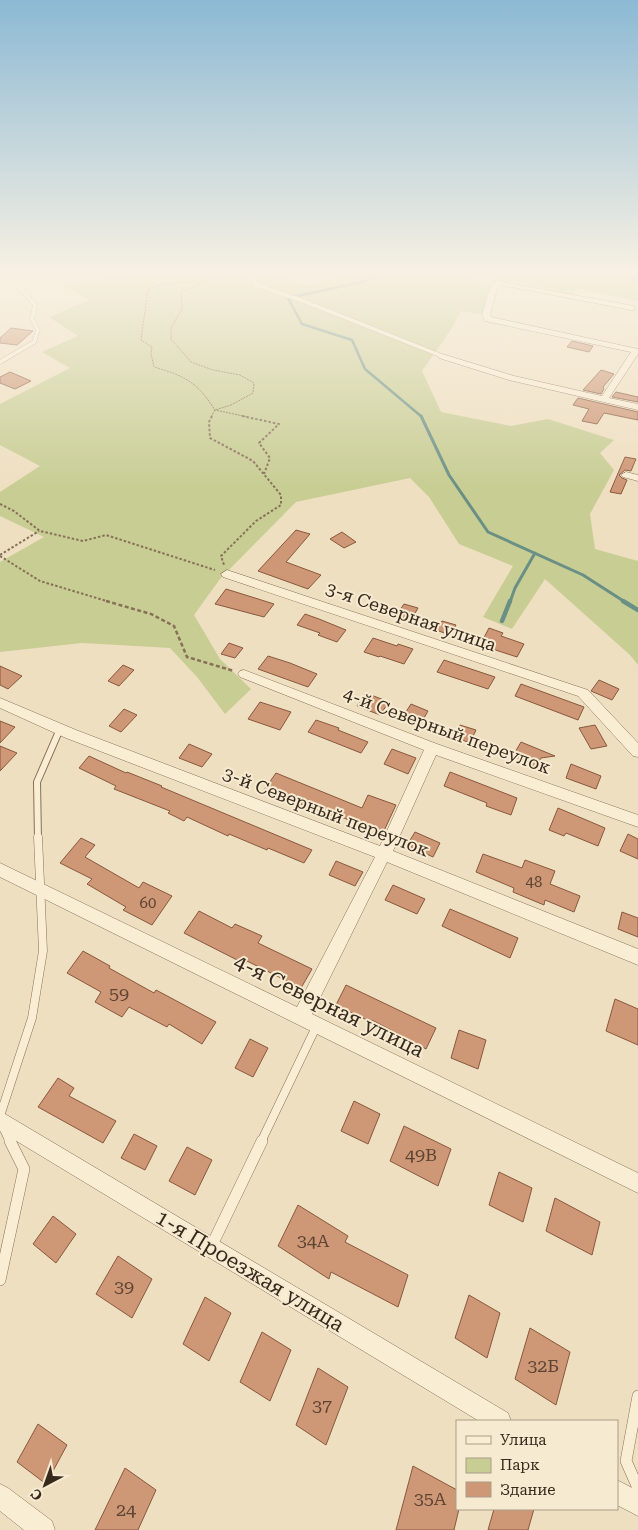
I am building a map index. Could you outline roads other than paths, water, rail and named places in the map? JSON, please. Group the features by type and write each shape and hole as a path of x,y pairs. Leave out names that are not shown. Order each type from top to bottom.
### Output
{"street":[{"path":"602,343 637,351 604,399"},
{"path":"442,356 512,378 638,406"},
{"path":"626,475 638,478"},
{"name":"3-я Северная улица","path":"227,574 583,694 638,752"},
{"name":"4-й Северный переулок","path":"244,674 432,748 638,821"},
{"name":"3-й Северный переулок","path":"0,703 60,729 384,854 638,957"},
{"path":"301,1017 384,854 432,748"},
{"name":"4-я Северная улица","path":"0,870 638,1182"},
{"name":"1-я Проезжая улица","path":"0,1119 498,1420"},
{"path":"618,1493 638,1504"},
{"path":"0,1496 43,1530"}],"lane":[{"path":"0,362 32,343"},
{"path":"410,343 442,356"},
{"path":"0,1280 24,1169 0,1119 32,1018 43,951 37,782 60,729"},
{"path":"211,1247 317,1025"},
{"path":"638,1396 626,1461 638,1488"}],"waterway":[{"path":"354,343 365,369 421,416"},
{"path":"421,416 449,475 488,532 535,553"},
{"path":"510,602 515,588 535,553"},
{"path":"535,553 583,575 625,602"},
{"path":"502,621 510,601"},
{"path":"623,601 638,610"}]}
